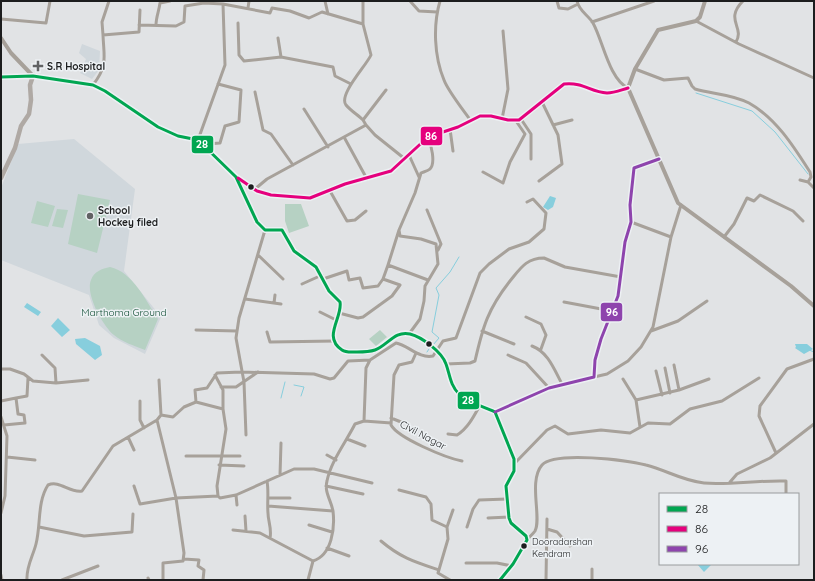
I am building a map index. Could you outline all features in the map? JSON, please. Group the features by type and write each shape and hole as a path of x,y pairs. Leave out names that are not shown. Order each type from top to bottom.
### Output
{"main road":[{"path":"1,178 15,148 21,126 29,114 31,100 30,85 32,76"},
{"path":"1,77 32,76 93,85 105,91 158,127 178,136 198,140 236,177 246,195 252,215 265,230 282,230 294,251 316,267 323,277 329,291 340,302 339,313 334,331 335,341 343,351 362,352 375,350 401,334 409,334 423,340 436,351 446,364 455,390 461,396 495,412 510,446 514,471 507,483 509,517 511,523 524,534 527,540 512,566 500,580"}],"street":[{"path":"1,18 46,23 50,1"},
{"path":"93,85 103,71 102,22 109,1"},
{"path":"156,26 156,13 159,9 160,2 170,1"},
{"path":"229,1 230,5"},
{"path":"239,1 240,6"},
{"path":"248,8 249,1"},
{"path":"325,1 328,14"},
{"path":"363,1 363,24 371,55 363,69 351,84 344,100 346,105 363,120 375,135 405,159"},
{"path":"410,1 419,11 437,12"},
{"path":"440,1 437,12 436,37 438,61 444,82 472,122"},
{"path":"557,1 559,8 564,10 578,3 592,22 610,64 622,85 628,88 678,203 791,286 814,306"},
{"path":"592,22 654,1"},
{"path":"628,88 636,69 658,30 696,21 700,17 705,1"},
{"path":"736,42 738,37 734,13 736,8 743,1"},
{"path":"139,25 176,26 184,22 185,6 204,3 240,6 270,13 272,8 290,11 309,18 322,12 363,24"},
{"path":"198,140 225,65 223,4"},
{"path":"103,35 139,32 140,10"},
{"path":"696,21 736,42 814,78"},
{"path":"238,23 239,55 242,60 281,57 333,67 334,76 351,84"},
{"path":"502,119 508,89 503,31"},
{"path":"1,38 32,76"},
{"path":"278,38 281,57"},
{"path":"636,69 664,80 688,78 695,89 723,95 750,104 764,115 791,142 810,172 811,177 808,182"},
{"path":"236,177 255,189 271,195 310,198 345,184 367,179 391,170 409,156 428,137 472,122 484,116 519,120 564,84 573,83 586,86 598,92 607,93 628,88"},
{"path":"204,146 207,144 220,143 225,126 239,122 241,90 218,84"},
{"path":"363,120 386,90"},
{"path":"255,92 263,130 271,134 293,165"},
{"path":"539,181 562,164 558,135 542,102"},
{"path":"304,109 328,147"},
{"path":"519,120 531,134 531,159"},
{"path":"483,172 503,183 510,162 525,134 519,120"},
{"path":"553,125 572,120"},
{"path":"255,189 267,179 366,125"},
{"path":"450,129 453,151"},
{"path":"344,137 367,179"},
{"path":"302,284 347,271 349,280 360,278 363,288 378,286 388,265 398,230 410,206 421,173 430,169 432,166 432,147 428,137"},
{"path":"409,156 420,178"},
{"path":"594,377 595,360 601,339 618,296 625,242 631,222 630,205 634,168 659,159"},
{"path":"800,180 808,182 814,188"},
{"path":"330,191 347,221 355,220 366,211"},
{"path":"724,237 734,224 747,198 754,201 760,195 793,211 803,221"},
{"path":"364,421 366,368 370,360 396,343 402,344 416,353 430,357 433,356 443,341 456,338 480,273 489,264 509,250 529,242 544,229 546,213 533,199 527,202"},
{"path":"495,412 549,388 607,374 628,361 641,347 653,327 663,284 671,237 681,205"},
{"path":"427,210 441,244 438,250"},
{"path":"631,222 671,237"},
{"path":"246,435 244,382 236,338 245,299 265,230"},
{"path":"398,230 400,236 421,239 436,244 438,250 438,264 425,286 424,301 420,318 409,334"},
{"path":"258,255 283,279"},
{"path":"446,364 474,362 482,330 495,301 519,268 539,258 544,258 565,267 621,277"},
{"path":"388,265 428,280"},
{"path":"339,313 358,318 363,317 392,296 400,285 383,278"},
{"path":"274,303 275,295"},
{"path":"245,299 281,304"},
{"path":"650,331 678,321 708,301"},
{"path":"564,302 612,311"},
{"path":"320,312 336,320"},
{"path":"526,317 541,324 546,335 541,349"},
{"path":"196,330 237,331"},
{"path":"482,330 514,344"},
{"path":"267,332 270,342 335,341"},
{"path":"532,346 541,349 562,384"},
{"name":"Civil Nagar","path":"416,353 412,362 400,365 394,375 391,418 393,429 405,437 448,457 462,461"},
{"path":"42,355 55,368 56,383"},
{"path":"508,355 526,363 549,388"},
{"path":"776,453 759,416 760,406 787,369 814,359"},
{"path":"196,402 195,390 207,388 215,375 219,373 258,372 319,375 330,379 334,378 348,361 370,360"},
{"path":"674,365 679,390"},
{"path":"665,368 670,393"},
{"path":"1,369 17,371 33,381 56,383 88,380"},
{"path":"656,371 662,395"},
{"path":"221,387 236,387 258,372"},
{"path":"215,375 224,397 223,409 226,429 220,456 217,486 218,496"},
{"path":"1,401 27,396 28,378"},
{"path":"514,464 547,430 555,426 568,434 601,430 630,433 648,423 670,424 690,409 722,401 759,378"},
{"path":"623,379 636,400 640,427"},
{"path":"636,400 670,393 709,379"},
{"path":"27,580 27,570 36,544 42,498 48,485 57,484 70,490 82,491 106,454 113,446 157,420 161,415 159,380"},
{"path":"3,424 25,423 24,415 18,414 16,398"},
{"path":"140,401 140,420 144,428"},
{"path":"161,415 173,417 184,407 196,402 223,409"},
{"path":"448,434 457,435 470,423 480,404"},
{"path":"1,418 7,431 7,457 3,478 1,513"},
{"path":"391,418 401,422"},
{"path":"157,420 176,498 184,559"},
{"path":"308,580 314,561 321,558 331,544 332,511 326,486 329,472 355,424 364,421 391,423"},
{"path":"730,482 737,474 770,458 814,424"},
{"path":"128,437 134,450"},
{"path":"347,438 365,446"},
{"path":"280,475 281,443"},
{"path":"1,447 7,447"},
{"path":"327,455 336,460"},
{"path":"186,456 240,456"},
{"path":"7,457 35,460"},
{"path":"527,540 536,529 536,478 540,467 549,460 562,458 618,459 646,465 684,479 704,483 786,481 786,493"},
{"path":"219,465 244,466"},
{"path":"134,486 140,504 176,498 218,496 220,498 236,495 294,469 329,472 372,483"},
{"path":"267,481 269,498 268,515 271,525 270,538"},
{"path":"326,486 363,494"},
{"path":"399,490 426,496 431,504 432,520 447,527"},
{"path":"236,495 237,505"},
{"path":"269,498 290,498"},
{"path":"467,527 479,500 507,499"},
{"path":"268,506 332,511"},
{"path":"450,580 438,573 448,540 447,527 453,510"},
{"path":"39,527 84,536 132,532 133,514"},
{"path":"245,516 246,531"},
{"path":"488,518 509,517"},
{"path":"546,580 547,519"},
{"path":"309,525 332,532"},
{"path":"547,529 557,532 570,546"},
{"path":"233,530 256,531 314,561"},
{"path":"381,541 393,552 406,559 439,570"},
{"path":"327,548 349,556"},
{"path":"163,580 163,563 183,561 184,559 198,560 198,566 204,570 203,580"},
{"path":"466,563 497,563 512,566"},
{"path":"62,580 98,566"},
{"path":"592,569 592,580"},
{"path":"1,575 2,580"}],"shaded area":[{"path":"82,44 100,51 99,70 92,79 80,73 86,59 79,53"},
{"path":"74,139 135,189 124,271 161,317 145,354 114,338 99,325 89,295 1,260 1,188 18,144"}],"green space":[{"name":"School Hockey filed","path":"78,194 110,200 97,253 68,244"},
{"path":"37,201 55,206 48,227 31,223"},
{"path":"285,204 301,204 309,226 289,233 285,221"},
{"path":"57,209 68,210 63,228 52,226"},
{"name":"Marthoma Ground","path":"110,267 126,275 132,281 144,296 158,319 145,350 125,342 114,335 105,325 96,309 90,286 92,277 96,272"},
{"path":"380,330 387,337 376,346 369,339"}],"water":[{"path":"550,196 556,198 553,207 548,210 543,207"},
{"path":"27,303 41,312 38,316 24,307"},
{"path":"58,318 70,330 62,337 51,326"},
{"path":"85,338 100,346 102,355 95,360 76,344 75,339"},
{"path":"795,344 807,344 813,349 804,354 795,348"},
{"path":"698,565 711,565 704,572"}],"waterway":[{"path":"696,93 752,111 775,132 808,174"},
{"path":"433,345 439,338 432,332 439,295 436,288 450,272 459,257"},
{"path":"809,350 814,352"},
{"path":"281,398 285,382"},
{"path":"294,385 304,387 301,396"}],"transit line":[{"name":"28","path":"1,77 33,76 93,85 105,91 158,127 178,136 198,140 236,177 257,222 265,230 282,230 294,251 316,267 329,291 340,302 339,314 333,333 336,345 345,352 373,351 395,336 405,333 420,338 436,350 444,359 456,391 462,397 471,402 495,412 514,459 514,471 506,486 509,518 511,523 526,536 527,540 513,564 500,580"},
{"name":"86","path":"238,178 257,191 271,195 310,198 345,184 391,171 428,137 458,127 480,116 519,120 564,84 577,84 596,91 607,93 628,88"},
{"name":"96","path":"495,412 549,388 594,377 595,360 601,339 618,296 625,242 631,222 630,205 634,168 659,159"}],"place":[{"name":"S.R Hospital","path":"38,66"},
{"name":"School Hockey filed","path":"90,216"},
{"name":"Dooradarshan Kendram","path":"524,546"}]}
